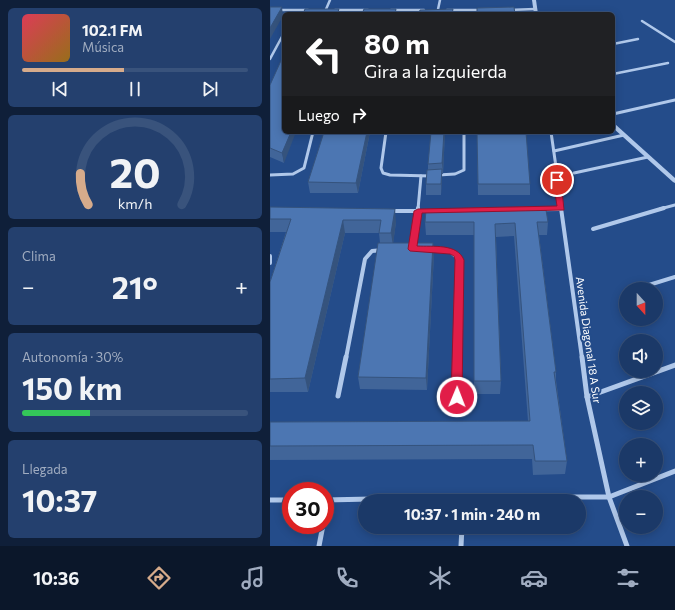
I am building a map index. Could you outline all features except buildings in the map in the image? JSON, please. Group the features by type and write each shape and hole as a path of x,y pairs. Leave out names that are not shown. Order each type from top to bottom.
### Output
{"street":[{"path":"325,10 330,0"},
{"path":"438,10 440,0"},
{"path":"505,10 535,12 534,0"},
{"path":"277,10 311,10"},
{"path":"318,10 370,10"},
{"path":"385,10 483,10"},
{"path":"642,21 675,42"},
{"path":"270,59 282,37"},
{"path":"615,44 638,39"},
{"path":"615,74 668,63"},
{"path":"615,114 675,100"},
{"path":"615,127 675,181"},
{"path":"270,175 300,172 304,168 312,134"},
{"path":"386,134 381,168 383,173 390,175 421,176 452,175 460,173 464,170 464,134"},
{"name":"Avenida Diagonal 18 A Sur","path":"551,134 587,397 609,497 627,546"},
{"path":"554,150 624,135"},
{"path":"574,173 648,157"},
{"path":"413,249 421,176"},
{"path":"593,229 675,205"},
{"path":"474,210 561,209"},
{"path":"388,211 434,211"},
{"path":"405,249 420,249"},
{"path":"427,249 452,251 458,254 460,260 457,397"},
{"path":"338,396 365,259 372,251 386,250"},
{"path":"270,256 270,263"},
{"path":"659,282 675,277"},
{"path":"587,397 675,366"},
{"path":"586,497 609,497 675,471"},
{"path":"270,500 282,500"},
{"path":"334,500 358,500"},
{"path":"319,546 321,534"},
{"path":"460,546 461,534"}],"route":[{"path":"457,397 460,260 458,254 452,251 413,249 418,211 561,209 557,180"}]}
